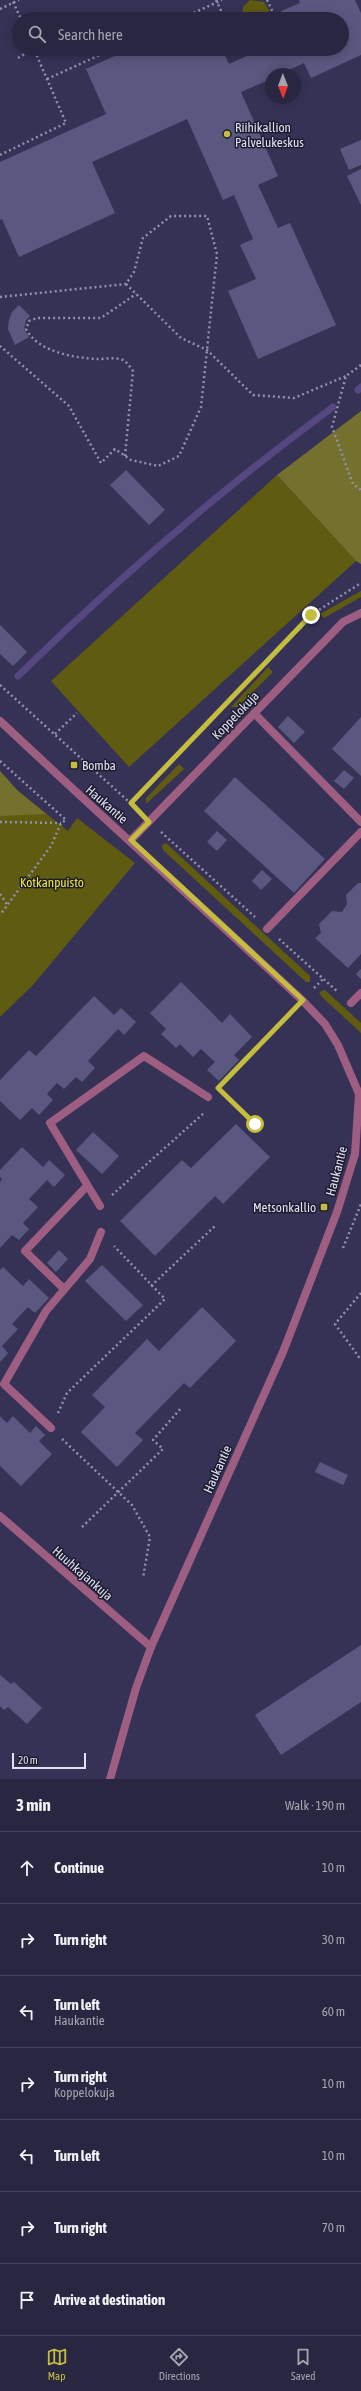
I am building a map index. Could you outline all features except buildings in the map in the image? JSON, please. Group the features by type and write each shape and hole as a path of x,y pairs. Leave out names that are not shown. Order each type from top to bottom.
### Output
{"street":[{"name":"Koppelokuja","path":"131,840 342,622 361,613"},
{"path":"254,713 361,822"},
{"name":"Haukantie","path":"0,721 83,801 131,840 303,1000 325,1024 338,1045 360,1094 355,1154 337,1212 283,1352 151,1647 136,1688 110,1779"},
{"path":"267,928 361,832"},
{"path":"351,1003 361,993"},
{"path":"100,1206 50,1123 144,1056 208,1097"},
{"path":"64,1289 25,1251 87,1186"},
{"path":"51,1428 4,1384 46,1311 90,1258 101,1232"},
{"name":"Huuhkajankuja","path":"0,1516 151,1647"}],"path":[{"path":"0,9 19,0"},
{"path":"194,12 216,1 222,0"},
{"path":"267,0 273,12"},
{"path":"216,1 222,12"},
{"path":"14,2 18,12"},
{"path":"0,155 66,123 36,56"},
{"path":"47,79 98,56"},
{"path":"0,346 69,406 101,463 115,449 131,460 158,466 179,456 201,407 217,254 207,216 171,216 143,238 134,272 126,284"},
{"path":"126,284 181,338 207,350 253,395 294,398 346,376 361,365"},
{"path":"0,297 126,284"},
{"path":"125,456 133,372 129,365 122,360 74,358 38,343 30,337 26,329 29,321 37,318 101,318 136,294"},
{"path":"346,376 332,427 353,484 361,490"},
{"path":"131,803 311,615 361,583"},
{"path":"0,685 131,803 149,822"},
{"path":"55,734 77,713"},
{"path":"0,761 66,820 61,823 0,822"},
{"path":"0,915 51,846 61,823"},
{"path":"0,894 8,906"},
{"path":"100,1206 204,1113 208,1097 324,978"},
{"path":"218,1088 255,1124"},
{"path":"151,1286 216,1225"},
{"path":"101,1232 165,1299 67,1393 51,1428 132,1505 150,1537 143,1578"},
{"path":"361,1293 335,1324 361,1360"},
{"path":"82,1527 163,1449 153,1440 182,1407"}],"green space":[{"path":"250,0 264,2 269,12 243,12 243,7"},
{"path":"277,475 356,561 129,767 51,681"},
{"path":"361,591 361,597 324,618 320,614"},
{"path":"268,667 273,672 238,707 231,707"},
{"path":"179,764 184,769 146,804 146,798"},
{"name":"Kotkanpuisto","path":"0,771 17,790 68,831 77,818 135,863 32,986 0,1017"},
{"path":"166,843 310,976 310,982 306,982 163,850 162,845"},
{"path":"325,990 361,1023 361,1033 322,997 319,992"}],"shaded area":[{"path":"361,411 361,564 356,561 277,475"},
{"path":"0,771 17,790 46,814 0,816"}],"waterway":[{"path":"358,390 361,387"},
{"path":"18,676 131,570 251,470 333,407"}],"place":[{"name":"Riihikallion Palvelukeskus","path":"227,134"},
{"name":"Bomba","path":"74,765"},
{"name":"Metsonkallio","path":"324,1207"}],"route":[{"path":"255,1124 218,1088 303,1000 131,840 149,822 131,803 311,615"}]}
